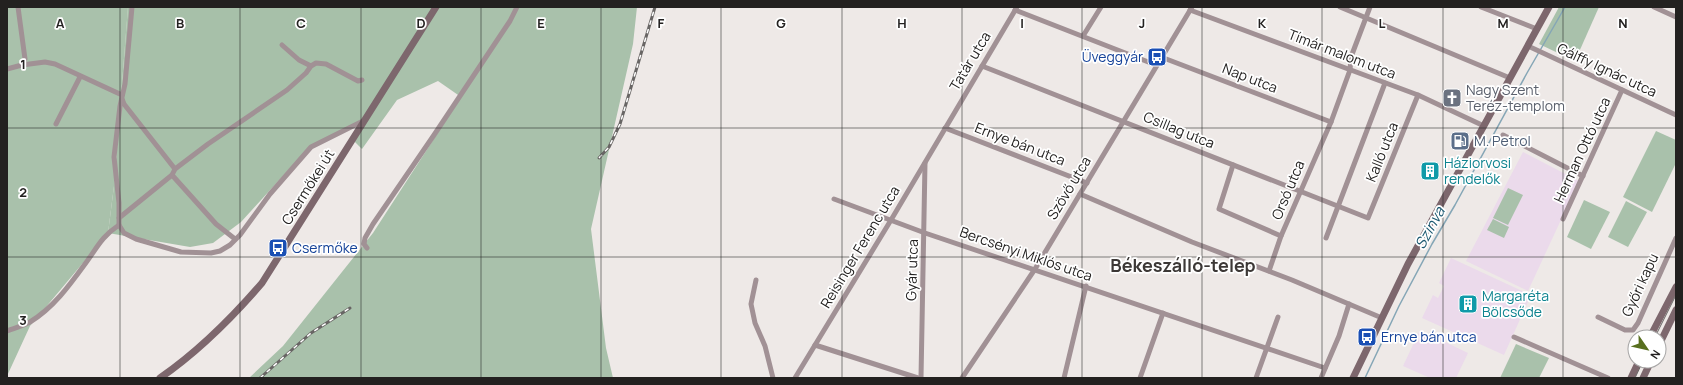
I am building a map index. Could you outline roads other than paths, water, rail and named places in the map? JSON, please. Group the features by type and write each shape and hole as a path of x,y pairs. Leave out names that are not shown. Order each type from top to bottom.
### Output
{"street":[{"path":"18,7 25,59 22,65"},
{"path":"132,7 125,84 114,157 119,225 124,233 181,252 211,253 220,251 235,239 270,194 311,147 366,120"},
{"name":"Csermőkei út","path":"160,378 200,348 241,307 262,283 436,7"},
{"path":"367,248 364,244 365,238 373,224 510,21 517,7"},
{"path":"1083,36 1101,7"},
{"path":"1340,7 1510,78"},
{"name":"Orsó utca","path":"1234,165 1219,209 1281,236 1331,122 1350,70 1351,57 1370,7"},
{"path":"1482,7 1537,29"},
{"path":"1353,378 1408,264 1549,7"},
{"path":"1654,7 1676,17"},
{"path":"1016,8 1156,65"},
{"name":"Tatár utca","path":"945,128 1016,8"},
{"name":"Szövő utca","path":"962,378 1035,269 1191,8"},
{"name":"Tímár malom utca","path":"1191,8 1418,96 1484,126"},
{"path":"282,45 299,60 311,66"},
{"name":"Gálffy Ignác utca","path":"1528,46 1676,115"},
{"name":"Nap utca","path":"1161,58 1331,122"},
{"path":"7,69 22,65 45,62 50,63 122,97 175,169"},
{"path":"119,218 172,174 175,169 208,144 287,90 306,73 311,66 316,63 326,64 358,81 362,80"},
{"name":"Csillag utca","path":"982,66 1123,120 1368,218"},
{"path":"56,124 80,77"},
{"path":"1326,238 1385,83"},
{"name":"Herman Ottó utca","path":"1563,219 1622,90"},
{"name":"Kalló utca","path":"1368,218 1418,96"},
{"name":"Reisinger Ferenc utca","path":"795,378 945,128"},
{"name":"Ernye bán utca","path":"945,128 1087,183"},
{"path":"1503,135 1583,176"},
{"name":"Gyár utca","path":"919,378 925,232 925,162"},
{"path":"172,174 216,224 235,239"},
{"path":"1080,194 1192,242 1269,271 1382,318"},
{"name":"Bercsényi Miklós utca","path":"834,199 925,232 1325,368"},
{"path":"7,331 30,322 59,299 86,263 94,249 104,237 119,225"},
{"path":"1269,271 1281,236"},
{"name":"Győri kapu","path":"1598,317 1625,330 1633,330 1638,323 1676,238"},
{"path":"756,280 751,304 755,323 765,346 773,378"},
{"path":"1064,378 1086,286"},
{"path":"1654,329 1676,287"},
{"path":"1321,378 1339,336 1349,304"},
{"path":"1667,329 1676,312"},
{"path":"1140,378 1163,313"},
{"path":"1256,378 1278,317"},
{"path":"1514,337 1608,378"},
{"path":"815,345 919,378"}],"waterway":[{"name":"Szinva","path":"1365,378 1399,306 1432,244 1565,7"}],"tram line":[{"path":"1659,329 1676,295"},
{"path":"1635,378 1639,369"}],"railway":[{"path":"599,158 609,147 620,124 655,7"},
{"path":"260,378 311,333 350,308"}],"place":[{"name":"Üveggyár","path":"1157,57"},
{"name":"Nagy Szent Teréz-templom","path":"1452,98"},
{"name":"M. Petrol","path":"1460,141"},
{"name":"Háziorvosi rendelők","path":"1430,171"},
{"name":"Csermőke","path":"278,248"},
{"name":"Margaréta Bölcsőde","path":"1468,304"},
{"name":"Ernye bán utca","path":"1367,337"}],"district":[{"name":"Békeszálló-telep","path":"1183,266"}]}
